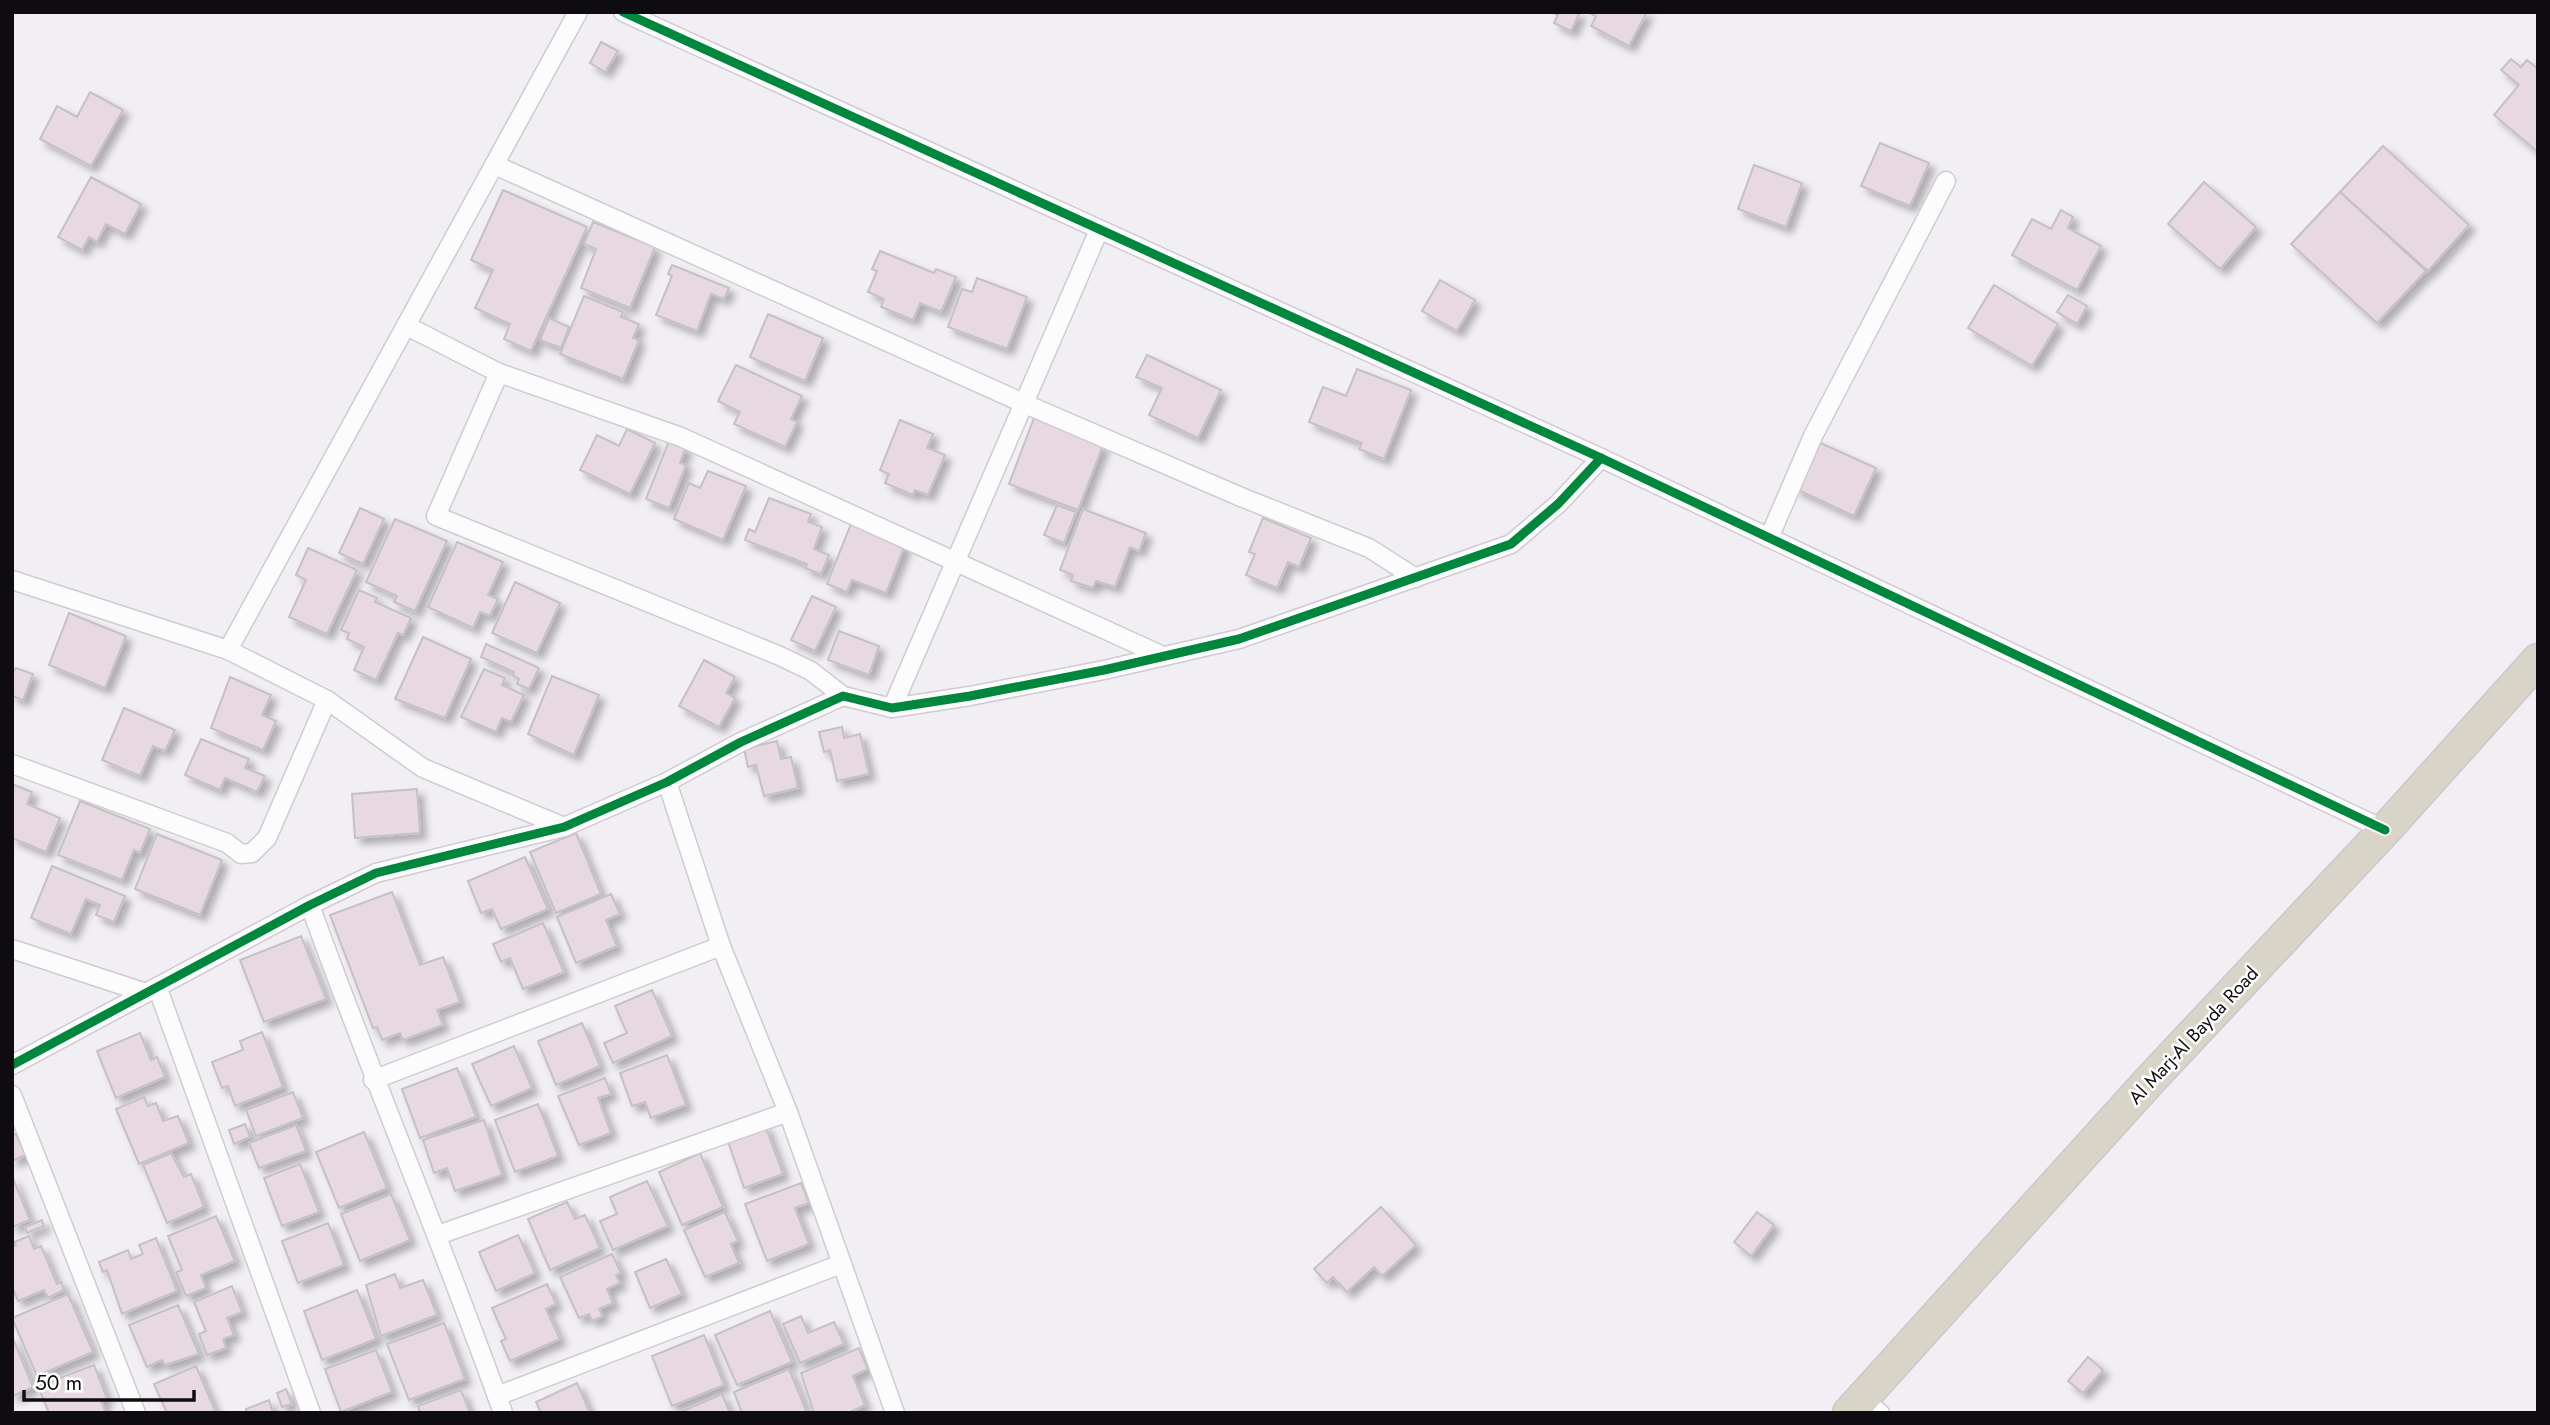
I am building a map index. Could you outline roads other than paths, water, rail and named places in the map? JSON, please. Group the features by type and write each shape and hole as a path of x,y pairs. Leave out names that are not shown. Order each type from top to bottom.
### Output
{"highway":[{"name":"Al Marj-Al Bayda Road","path":"1864,1408 2152,1078 2385,830 2538,660"}],"street":[{"path":"228,650 578,12"},
{"path":"623,12 1601,458 2385,830"},
{"path":"495,165 1023,403 1241,497 1369,548 1416,578"},
{"path":"1769,538 1813,436 1946,181"},
{"path":"892,708 1099,230"},
{"path":"407,326 499,373 681,437 1163,656"},
{"path":"499,373 436,516 780,656 811,671 843,696 892,708 970,696 1239,639 1416,578 1511,544 1558,504 1601,458"},
{"path":"12,580 228,650 327,701 424,768 564,827"},
{"path":"12,1065 310,905 376,873 564,827 667,782 741,742 843,696"},
{"path":"12,764 227,843 241,854 252,853 267,838 327,701"},
{"path":"667,782 721,946 788,1112 895,1413"},
{"path":"310,905 373,1080 438,1235 500,1404 841,1265"},
{"path":"373,1080 721,946"},
{"path":"12,949 152,991"},
{"path":"152,991 311,1413"},
{"path":"12,1095 136,1413"},
{"path":"438,1235 788,1112"}]}
